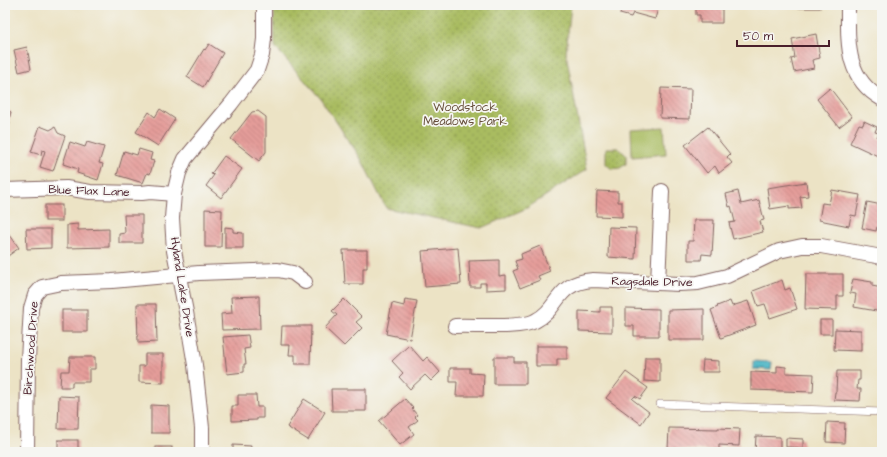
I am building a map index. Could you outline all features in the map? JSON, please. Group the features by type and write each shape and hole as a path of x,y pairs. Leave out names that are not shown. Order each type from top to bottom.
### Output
{"street":[{"name":"Hyland Lake Drive","path":"202,452 202,428 195,365 178,276 173,240 172,218 174,194 179,173 185,159 257,70 262,55 264,39 264,5"},
{"path":"848,5 848,39 851,60 859,78 865,86 882,100"},
{"name":"Blue Flax Lane","path":"5,190 66,188 90,192 150,192 174,194"},
{"path":"658,283 662,191"},
{"name":"Ragsdale Drive","path":"455,326 518,325 536,321 567,288 582,281 593,280 689,284 708,282 727,276 770,254 795,247 821,246 882,257"},
{"name":"Birchwood Drive","path":"27,452 28,359 33,300 38,290 47,285 61,283 178,276 199,273 278,270 293,273 305,282"}],"lane":[{"path":"660,404 882,412"}],"green space":[{"name":"Woodstock Meadows Park","path":"274,5 571,5 566,53 587,169 527,208 481,228 386,208 360,157 320,98 275,47"},
{"path":"664,127 666,154 632,157 631,129"},
{"path":"606,148 618,148 626,155 626,164 620,168 612,169 606,164"}],"water":[{"path":"753,361 772,362 771,370 753,369"}],"building":[{"path":"611,5 659,5 655,19 633,13 631,17 620,14 621,8"},
{"path":"687,5 739,5 739,7 722,7 722,23 700,23 700,15 696,15 696,8 687,8"},
{"path":"799,5 820,5 820,8 799,8"},
{"path":"816,34 820,58 812,60 814,68 794,72 791,59 795,58 792,39"},
{"path":"209,44 223,53 203,87 187,77 204,49 205,50"},
{"path":"27,47 31,69 19,72 14,50"},
{"path":"661,88 691,89 690,119 660,118"},
{"path":"830,88 852,117 839,127 817,99"},
{"path":"5,109 11,112 8,123 10,123 5,136"},
{"path":"160,109 175,119 158,146 136,132 149,112 155,117"},
{"path":"258,111 266,117 266,152 259,161 231,139 252,112"},
{"path":"864,121 877,127 875,132 879,133 877,137 882,139 882,152 880,157 850,143 859,124 863,125"},
{"path":"40,126 50,130 55,127 58,133 65,136 53,171 40,167 45,151 42,150 41,155 31,152"},
{"path":"708,127 730,154 727,157 732,163 719,173 715,166 707,173 685,145"},
{"path":"70,142 85,147 87,142 104,147 99,163 103,164 98,180 77,173 78,169 63,164"},
{"path":"139,149 152,153 150,160 154,161 150,174 147,173 143,183 117,175 124,151 137,155"},
{"path":"224,156 242,169 221,198 206,186 214,175 211,174"},
{"path":"806,182 808,196 800,197 802,208 789,209 789,206 770,209 767,188"},
{"path":"832,190 860,195 856,216 851,215 849,226 819,220 822,203 829,204"},
{"path":"597,191 618,192 618,202 622,202 622,217 596,216"},
{"path":"738,191 741,204 759,200 764,220 760,221 763,232 733,239 729,223 735,222 726,194"},
{"path":"867,202 882,205 882,228 877,227 876,231 862,228"},
{"path":"45,205 62,205 62,221 45,221"},
{"path":"205,209 222,210 221,247 205,247"},
{"path":"124,215 142,215 142,243 119,243 119,234 125,233"},
{"path":"694,220 714,220 712,255 702,254 701,260 688,260 688,241 693,241"},
{"path":"78,224 78,230 109,229 109,247 67,248 67,225"},
{"path":"225,227 233,228 233,232 243,233 243,248 225,248"},
{"path":"609,227 636,228 635,259 608,257"},
{"path":"26,229 51,229 51,248 27,249"},
{"path":"10,235 19,248 5,258 5,238"},
{"path":"540,246 550,271 538,276 540,280 520,288 513,271 518,269 515,261 522,259 521,254"},
{"path":"458,248 461,284 425,287 422,251"},
{"path":"343,250 367,250 367,268 363,268 363,284 345,284"},
{"path":"499,260 499,276 506,275 506,289 486,290 486,283 480,283 480,287 470,287 469,261"},
{"path":"806,274 843,274 843,296 837,296 837,310 805,309"},
{"path":"853,279 872,282 872,286 882,288 882,312 854,307 856,294 850,293"},
{"path":"782,280 785,290 790,288 797,309 770,318 765,304 758,306 753,291"},
{"path":"259,296 260,329 222,330 221,314 232,313 231,297"},
{"path":"344,299 362,317 356,322 362,328 344,346 325,328 337,315 332,311"},
{"path":"405,299 417,301 410,339 386,334 392,303 404,306"},
{"path":"730,301 732,306 748,301 756,325 721,338 711,310"},
{"path":"137,304 156,304 157,342 138,343"},
{"path":"600,307 612,307 612,332 579,331 579,311 600,312"},
{"path":"626,308 659,309 659,336 634,336 634,326 626,326"},
{"path":"704,309 704,340 668,340 668,310"},
{"path":"62,310 87,310 87,332 62,332"},
{"path":"820,320 832,320 832,334 820,334"},
{"path":"282,326 311,326 310,364 295,364 295,355 289,355 290,345 281,345"},
{"path":"835,329 861,330 861,351 834,350"},
{"path":"248,335 250,348 244,349 246,364 244,364 244,372 227,374 223,337"},
{"path":"409,345 423,361 427,357 440,372 431,381 425,375 410,389 399,377 403,373 392,361"},
{"path":"536,346 567,346 567,359 557,359 557,366 536,366"},
{"path":"145,354 163,354 163,383 139,382 139,366 145,366"},
{"path":"70,357 95,357 95,369 89,369 89,382 72,382 72,387 60,387 61,371 69,371"},
{"path":"494,357 514,357 514,362 526,362 526,384 494,384"},
{"path":"645,357 660,357 660,382 644,381"},
{"path":"703,360 719,361 719,372 702,372"},
{"path":"777,366 786,367 786,373 814,374 813,392 751,390 751,372 777,373"},
{"path":"450,368 470,368 470,373 484,374 483,396 456,396 457,382 450,382"},
{"path":"837,371 860,371 860,380 858,380 857,389 861,389 860,401 834,400"},
{"path":"626,372 648,388 640,399 635,396 632,399 649,412 641,424 606,398"},
{"path":"331,389 366,389 366,411 332,411"},
{"path":"238,395 256,395 257,407 263,407 263,418 257,418 257,420 232,421 232,406 238,406"},
{"path":"59,396 79,397 78,429 58,429"},
{"path":"304,399 325,412 308,440 287,427"},
{"path":"405,399 413,408 412,409 417,415 415,417 418,420 409,427 414,434 400,445 379,421"},
{"path":"151,405 169,406 169,433 151,433"},
{"path":"827,422 845,423 844,443 826,442"},
{"path":"669,428 740,429 739,446 719,445 719,451 668,449"},
{"path":"756,436 780,437 780,452 755,452"},
{"path":"786,438 803,439 803,448 786,447"},
{"path":"58,440 78,440 78,452 58,452"},
{"path":"233,445 251,446 250,452 233,452"},
{"path":"155,447 172,447 172,452 155,452"}]}
